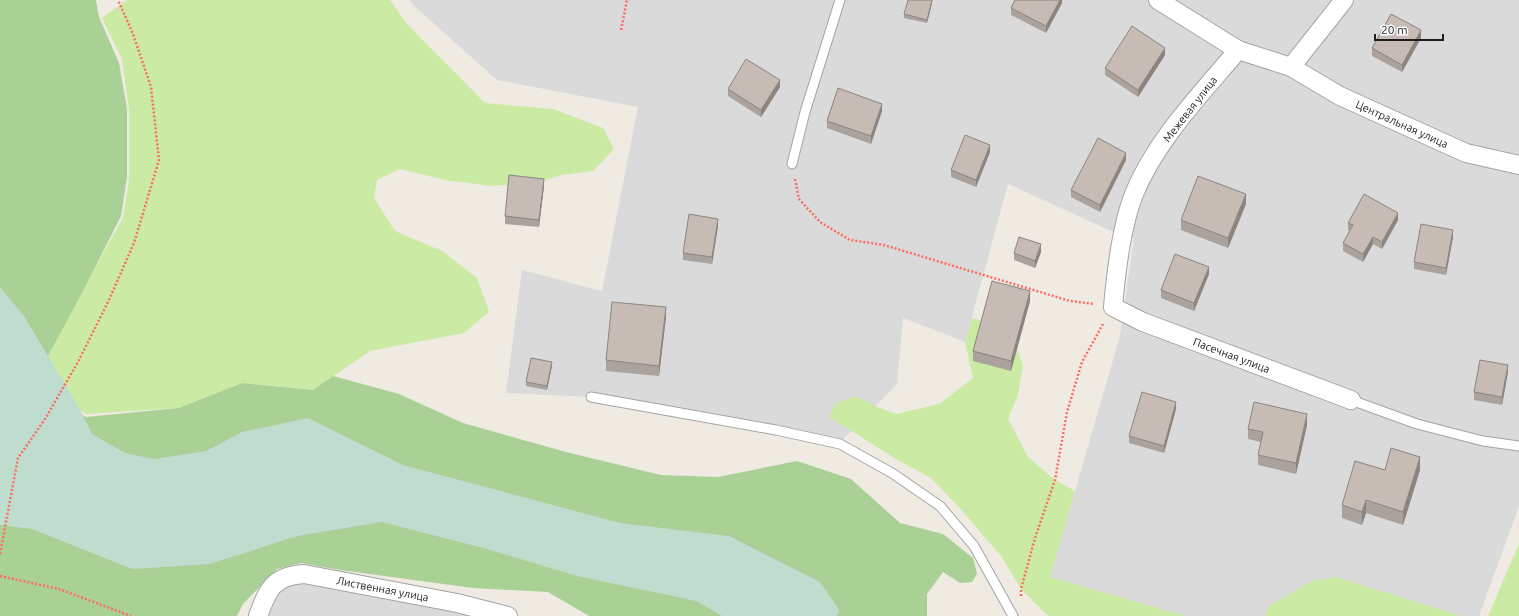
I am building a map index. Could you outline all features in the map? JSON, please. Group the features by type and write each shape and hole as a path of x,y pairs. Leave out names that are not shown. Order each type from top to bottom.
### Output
{"street":[{"path":"1158,0 1238,50 1291,67 1344,0"},
{"name":"Межевая улица","path":"1113,307 1115,284 1125,226 1134,194 1150,162 1183,114 1238,50"},
{"name":"Центральная улица","path":"1291,67 1340,96 1466,153 1519,165"},
{"name":"Пасечная улица","path":"1113,307 1143,322 1352,400"},
{"name":"Лиственная улица","path":"258,616 265,597 275,582 293,574 304,574 457,603 508,616"}],"lane":[{"path":"792,164 804,112 840,0"},
{"path":"590,397 776,430 840,444 892,473 940,506 974,546 1013,616"},
{"path":"1352,400 1417,424 1483,441 1519,446"}],"path":[{"path":"0,554 18,458 45,419 78,362 109,300 134,243 159,160 151,87 133,34 118,0"},
{"path":"621,30 627,0"},
{"path":"792,164 799,199 820,222 850,240 884,245 1070,301 1113,307 1082,362 1067,412 1055,480 1035,538 1021,589 1021,603"},
{"path":"0,576 59,589 131,616"}],"shaded area":[{"path":"410,0 1519,0 1519,506 1479,616 1185,616 1050,577 1120,336 1134,238 1109,230 1008,184 965,342 903,318 897,384 840,442 591,397 506,393 522,270 602,291 638,107 497,80 413,5"},
{"path":"294,575 506,616 258,616"}],"green space":[{"path":"0,0 96,0 99,17 119,63 127,109 127,177 121,216 31,388 0,408"},
{"path":"127,0 390,0 407,24 485,103 553,109 603,128 614,149 593,171 562,175 532,184 491,186 445,180 400,169 377,180 374,198 395,231 442,251 477,278 489,312 464,333 370,351 313,390 242,383 179,408 86,414 33,385 85,285 123,218 129,180 129,110 122,59 102,18"},
{"path":"0,287 24,316 78,406 92,434 125,453 154,459 206,451 242,432 308,418 403,465 620,523 729,536 820,582 840,611 836,616 722,616 696,601 577,576 487,549 382,522 297,536 210,564 132,569 32,529 0,525"},
{"path":"972,318 992,323 1011,334 1023,365 1018,395 1008,419 1028,457 1055,480 1075,491 1050,577 1185,616 1048,616 1021,589 1001,556 957,505 931,478 901,462 829,417 836,403 856,396 875,406 896,414 939,404 973,378 965,342"},
{"path":"333,376 399,394 463,423 566,452 661,475 718,477 797,461 851,479 900,523 943,534 973,558 977,574 972,582 960,583 943,572 927,594 927,616 589,616 548,592 473,588 340,570 301,563 277,569 243,604 237,616 0,616 0,410 33,389 86,417 179,408 242,383 313,390"},
{"path":"1519,544 1519,616 1488,616"},
{"path":"1336,577 1461,616 1265,616 1268,607 1311,581"}],"building":[{"path":"908,0 932,0 927,20 904,14"},
{"path":"1015,0 1060,0 1046,26 1011,8"},
{"path":"1391,14 1421,30 1402,65 1372,48"},
{"path":"1132,26 1165,48 1138,90 1105,68"},
{"path":"746,59 780,80 761,110 728,89"},
{"path":"838,88 882,104 871,136 827,121"},
{"path":"965,135 990,145 976,180 951,170"},
{"path":"1098,138 1126,153 1100,205 1071,190"},
{"path":"509,175 544,179 539,220 505,216"},
{"path":"1198,176 1246,194 1228,238 1181,220"},
{"path":"1364,194 1398,213 1382,242 1373,237 1363,254 1343,243 1353,225 1348,223"},
{"path":"689,214 718,219 712,257 683,253"},
{"path":"1421,224 1453,230 1446,268 1414,262"},
{"path":"1019,237 1041,244 1035,261 1014,253"},
{"path":"1175,254 1209,267 1194,303 1161,290"},
{"path":"992,281 1030,291 1011,361 973,351"},
{"path":"612,302 666,307 659,366 606,360"},
{"path":"531,358 552,362 547,386 526,382"},
{"path":"1480,360 1508,365 1502,397 1474,392"},
{"path":"1142,392 1176,402 1164,446 1129,436"},
{"path":"1254,402 1307,414 1296,463 1258,455 1263,432 1248,429"},
{"path":"1391,448 1420,457 1403,512 1366,500 1362,512 1342,505 1355,461 1385,470"}]}
